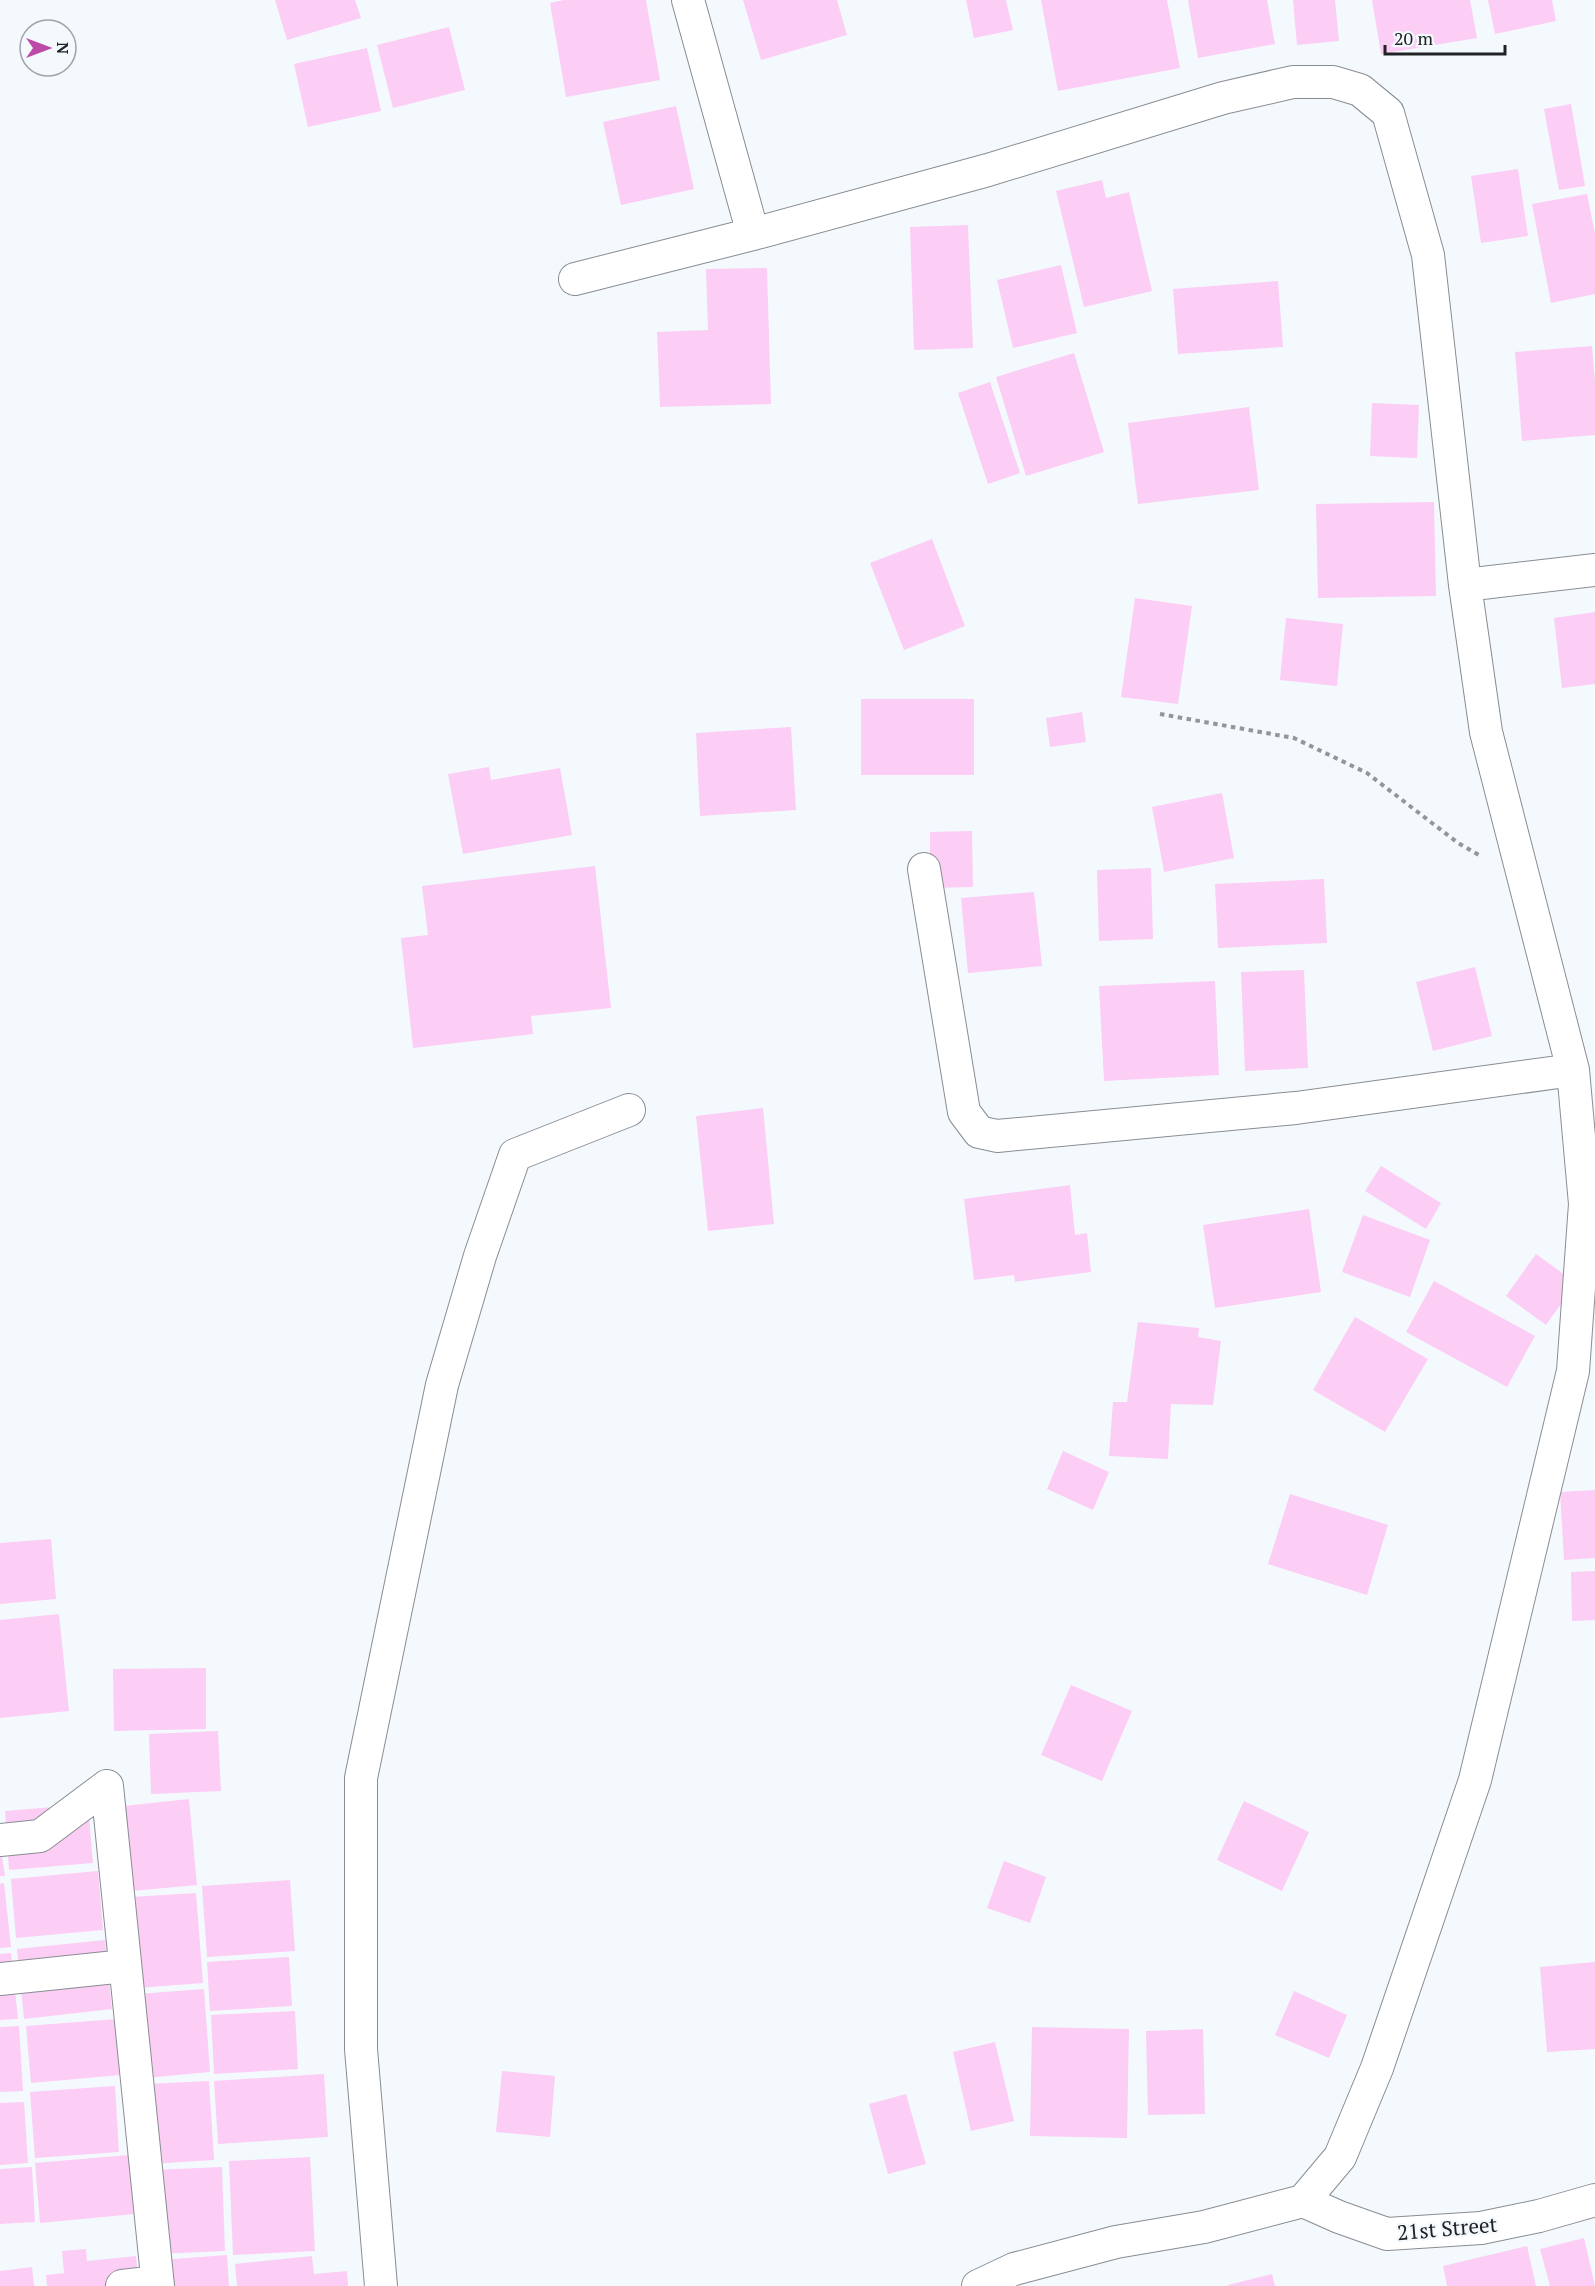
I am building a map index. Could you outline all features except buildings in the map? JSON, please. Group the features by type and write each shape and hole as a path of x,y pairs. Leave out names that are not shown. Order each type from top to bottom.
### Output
{"street":[{"path":"688,0 753,234"},
{"path":"575,279 753,234 988,170 1223,98 1293,82 1333,82 1360,90 1388,113 1428,255 1465,585 1486,732 1573,1070 1585,1204 1574,1371 1475,1780 1377,2068 1340,2157 1303,2201 1204,2227 1116,2242 1017,2277 978,2286"},
{"path":"1465,585 1595,570"},
{"path":"924,869 964,1112 979,1132 997,1136 1296,1108 1573,1070"},
{"path":"381,2286 361,2049 361,1778 442,1385 480,1256 514,1155 629,1110"},
{"path":"0,1840 40,1836 107,1786 157,2284 122,2286"},
{"path":"0,1980 125,1966"},
{"name":"21st Street","path":"1303,2201 1387,2234 1481,2228 1539,2216 1595,2200"}],"path":[{"path":"1160,714 1294,738 1366,773 1458,843 1523,882"}]}
